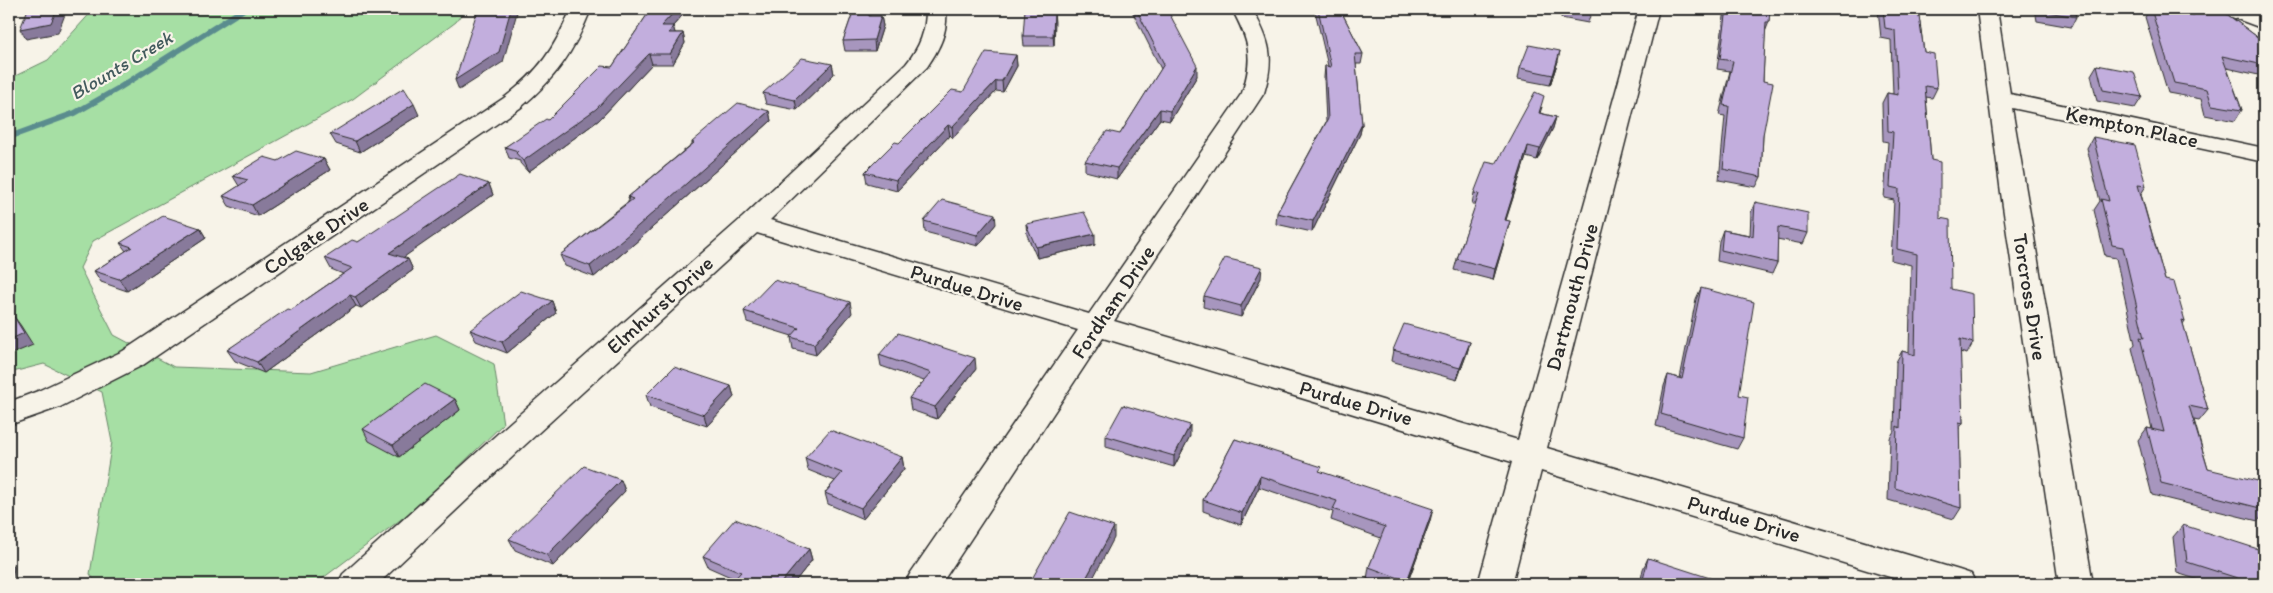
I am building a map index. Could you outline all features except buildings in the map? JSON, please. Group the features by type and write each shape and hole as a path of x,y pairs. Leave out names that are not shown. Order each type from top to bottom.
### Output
{"street":[{"name":"Colgate Drive","path":"9,414 58,395 134,358 512,103 547,73 562,54 581,9"},
{"name":"Elmhurst Drive","path":"355,584 514,436 752,222 914,69 927,54 934,40 937,26 936,9"},
{"name":"Fordham Drive","path":"922,584 1252,93 1260,74 1261,54 1257,36 1242,9"},
{"name":"Dartmouth Drive","path":"1495,584 1649,9"},
{"name":"Torcross Drive","path":"1987,9 2013,193 2076,584"},
{"path":"2228,9 2264,23"},
{"name":"Kempton Place","path":"2000,99 2264,155"},
{"name":"Purdue Drive","path":"752,222 1096,327 1530,454 1959,584"}],"green space":[{"path":"94,9 465,9 456,22 353,99 93,241 80,268 114,335 174,367 311,372 436,335 494,364 503,424 416,508 315,584 97,584 90,574 112,442 102,392 44,364 9,373 9,79 48,60"}],"waterway":[{"name":"Blounts Creek","path":"9,137 75,113 119,88 244,9"}]}
